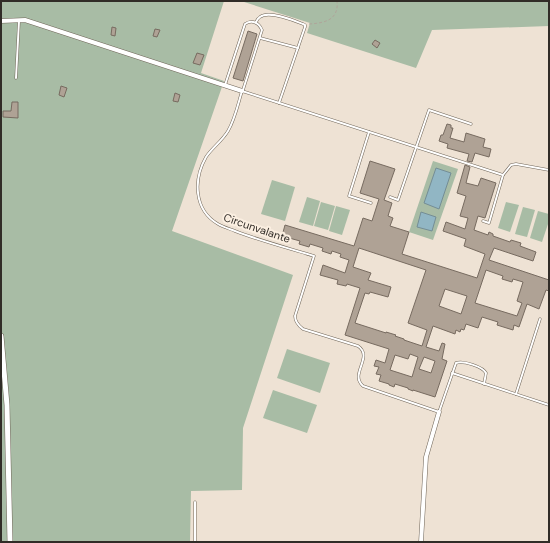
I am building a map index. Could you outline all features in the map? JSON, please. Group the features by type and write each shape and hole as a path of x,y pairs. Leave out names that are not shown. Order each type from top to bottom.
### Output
{"street":[{"path":"1,22 25,20 242,91"},
{"path":"1,336 7,405 10,542"},
{"path":"421,542 426,457 439,412"}],"lane":[{"path":"256,22 263,15 270,14 305,25 279,103"},
{"path":"16,78 20,20"},
{"path":"225,85 245,24 251,21 256,22 260,25 262,30 242,91 503,176"},
{"path":"260,38 298,48"},
{"name":"Circunvalante","path":"242,91 235,117 228,131 206,157 200,172 197,183 198,197 206,214 218,224 248,236 314,256 295,316 295,320 300,327 362,348 364,358 358,379 363,386 439,412"},
{"path":"390,197 398,200 428,110 471,124"},
{"path":"369,132 349,196 371,203"},
{"path":"483,221 488,223 503,176 511,165 516,164 549,170"},
{"path":"516,394 540,319"},
{"path":"439,412 456,363 462,362 483,369 486,374 484,384"},
{"path":"452,373 549,405"},
{"path":"195,502 195,542"}],"path":[{"path":"305,25 316,24 331,19 337,11 337,1"}],"green space":[{"path":"1,1 224,1 201,73 224,81 172,231 293,275 243,428 242,490 191,491 190,542 1,542"},
{"path":"241,1 549,1 549,26 432,30 416,68 307,33 310,23"},
{"path":"433,161 458,169 433,240 409,232"},
{"path":"272,180 295,187 285,221 261,214"},
{"path":"307,197 320,201 313,226 299,222"},
{"path":"321,202 335,206 328,230 314,226"},
{"path":"506,202 519,205 510,232 498,228"},
{"path":"336,206 350,210 342,235 329,231"},
{"path":"523,207 535,210 527,237 515,234"},
{"path":"538,211 549,214 549,221 542,242 530,238"},
{"path":"287,349 330,363 320,393 277,378"},
{"path":"273,390 317,405 307,433 263,418"}],"water":[{"path":"436,168 451,173 439,209 424,203"},
{"path":"421,212 436,217 432,231 417,227"}],"building":[{"path":"112,27 116,28 115,36 111,35"},
{"path":"155,29 160,30 157,37 153,36"},
{"path":"248,31 257,34 243,81 233,78"},
{"path":"375,40 380,43 377,48 372,44"},
{"path":"197,53 204,55 200,65 193,63"},
{"path":"61,86 67,88 64,97 59,95"},
{"path":"175,93 180,95 178,102 173,101"},
{"path":"12,102 18,102 18,118 3,117 3,111 11,111"},
{"path":"447,124 451,125 451,128 453,128 450,138 464,142 466,133 485,139 483,147 491,149 489,157 475,153 472,162 467,161 469,154 447,148 448,144 439,141"},
{"path":"370,161 395,169 384,200 392,203 388,216 393,218 390,226 409,232 402,254 477,278 485,254 464,246 466,239 443,231 446,222 465,229 468,218 460,216 466,196 457,193 465,165 470,167 466,183 478,186 481,178 496,183 485,218 478,216 474,230 488,235 489,232 493,234 493,236 510,242 511,240 521,243 520,246 536,252 533,261 494,248 489,260 549,280 549,291 546,290 539,309 527,304 519,327 514,325 513,330 497,325 498,322 482,317 478,328 466,324 464,330 461,329 460,332 456,330 455,334 433,326 426,347 439,351 442,343 445,344 442,359 447,361 435,397 395,384 394,387 379,381 381,375 376,374 379,367 374,366 376,360 385,363 389,349 345,335 360,288 347,284 346,286 337,284 338,280 320,275 323,265 345,273 349,260 340,257 341,254 332,251 331,254 322,251 323,248 310,244 309,247 299,244 300,241 282,236 285,225 354,246 363,218 372,221 379,199 360,193","holes":["359,248 426,270 408,323 427,330 422,346 404,340 395,336 396,335 355,323 365,293 369,294 370,292 388,297 391,287 368,280 371,273 353,267","486,270 503,276 502,279 512,282 513,279 523,282 517,301 522,303 517,316 475,303","445,289 467,296 461,314 439,306","410,354 418,357 412,377 390,370 395,355 408,359","424,357 435,361 431,373 419,369"]}]}
